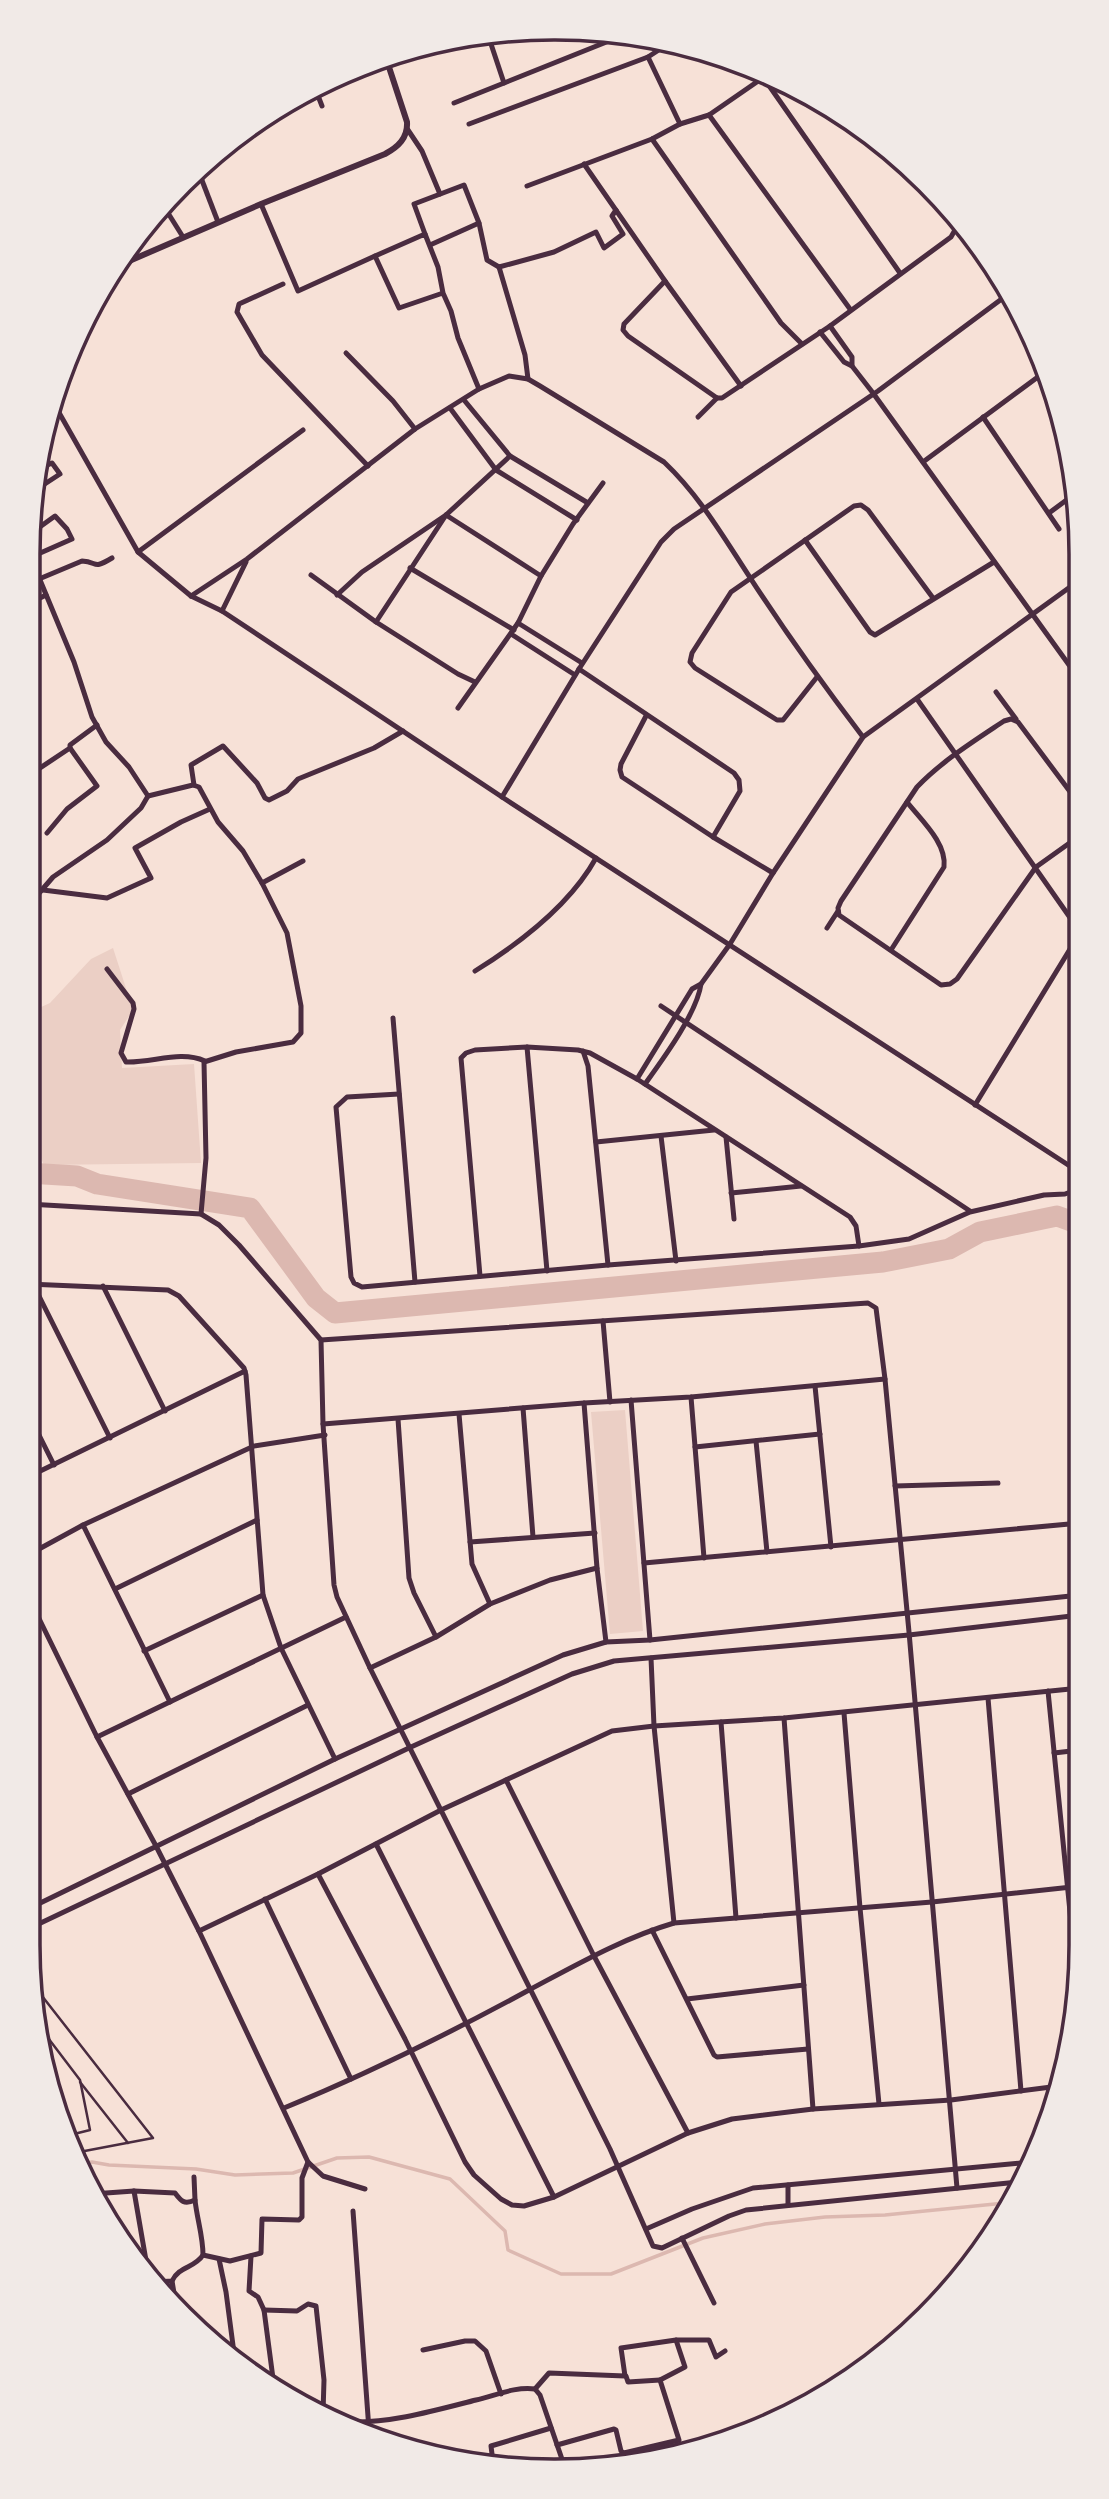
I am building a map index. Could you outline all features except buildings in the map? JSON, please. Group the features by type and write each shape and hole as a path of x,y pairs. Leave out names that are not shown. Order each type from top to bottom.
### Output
{"street":[{"path":"454,103 604,43"},
{"path":"491,45 504,83"},
{"path":"468,124 648,57 658,51"},
{"path":"648,57 680,124"},
{"path":"389,68 408,130 422,151 440,194"},
{"path":"527,186 652,139 680,124 709,116 757,82"},
{"path":"774,90 900,273"},
{"path":"319,97 322,106"},
{"path":"709,116 850,309"},
{"path":"135,258 386,154 397,147 408,130"},
{"path":"652,139 781,323 802,344"},
{"path":"584,164 741,386"},
{"path":"202,180 218,222"},
{"path":"478,389 443,293 430,245 413,205 463,185 479,223 487,260 499,267 525,355 528,380"},
{"path":"261,204 298,291 425,234"},
{"path":"499,267 554,252 596,232 604,248 623,234 612,216 616,210"},
{"path":"169,214 183,237"},
{"path":"430,245 479,223"},
{"path":"698,417 717,398 722,398 741,386 830,326 955,232"},
{"path":"375,256 399,308 443,293"},
{"path":"665,281 624,324 623,330 717,398"},
{"path":"283,284 239,304 237,312 262,355 368,466"},
{"path":"502,797 579,669 661,542 674,529 873,393 1001,299"},
{"path":"830,326 852,357 852,366"},
{"path":"820,332 873,393 1069,665"},
{"path":"346,353 393,401 415,429"},
{"path":"191,596 247,559 415,429 478,389 505,376 528,380 664,462 704,507 817,677 863,737"},
{"path":"923,463 1037,378"},
{"path":"464,400 510,456 588,503"},
{"path":"450,408 496,470 577,520"},
{"path":"60,414 138,552 191,596 222,611 502,797 1069,1166"},
{"path":"983,417 1059,529"},
{"path":"138,552 303,430"},
{"path":"337,595 362,572 446,515 510,456"},
{"path":"46,483 60,474 52,463 48,465"},
{"path":"458,708 518,623 541,576 603,483"},
{"path":"1049,513 1066,501"},
{"path":"817,677 789,715 783,720 777,720 695,668 690,662 692,653 724,600 750,578 853,506 861,505 868,510 933,598"},
{"path":"376,622 446,515"},
{"path":"446,515 541,576"},
{"path":"40,553 72,539 55,516 41,526"},
{"path":"805,540 872,635 880,634 933,598 994,562"},
{"path":"40,579 82,561 94,566 111,558"},
{"path":"222,611 247,559"},
{"path":"410,568 512,632 579,669"},
{"path":"311,575 376,622 475,682"},
{"path":"40,581 97,725 106,742 129,767 148,796"},
{"path":"637,1079 692,989 701,984 730,944 863,737 1069,588"},
{"path":"40,598 46,595"},
{"path":"518,623 646,716 732,771 737,777 740,791 713,837"},
{"path":"996,692 1069,790"},
{"path":"916,699 1069,916"},
{"path":"646,716 621,764 621,776 713,837 774,873"},
{"path":"827,928 841,901 907,802 929,775 1004,721 1011,719 1018,722"},
{"path":"40,767 71,748 70,745 97,725"},
{"path":"194,785 191,765 222,746 248,772 269,800 287,791 298,779 373,748 403,732"},
{"path":"47,833 67,809 97,786 71,748"},
{"path":"40,893 54,877 107,840 141,808 148,796 194,785 199,787 225,832 243,851 287,933 301,1006 301,1033 293,1042 236,1052 205,1061 188,1055 126,1062 121,1054 134,1009 133,1003 107,969"},
{"path":"891,950 944,867 945,858 942,847 907,802"},
{"path":"43,890 107,898 151,878 135,848 210,809"},
{"path":"838,911 844,920 941,985 950,984 957,979 1036,867 1069,843"},
{"path":"475,971 512,948 540,925 582,880 596,858"},
{"path":"262,883 303,861"},
{"path":"975,1105 1069,951"},
{"path":"645,1084 699,997 701,984"},
{"path":"661,1006 970,1212"},
{"path":"393,1018 415,1282"},
{"path":"480,1276 461,1058 466,1053 527,1047 583,1051 637,1079 850,1217 856,1226 859,1246"},
{"path":"527,1047 547,1271"},
{"path":"583,1051 588,1066 608,1265"},
{"path":"201,1212 206,1158 205,1061"},
{"path":"399,1094 347,1097 336,1107 351,1277 354,1283 362,1287 859,1246 909,1239 970,1212 1044,1195 1069,1193"},
{"path":"596,1142 716,1130"},
{"path":"662,1136 676,1261"},
{"path":"726,1137 734,1219"},
{"path":"732,1193 802,1186"},
{"path":"40,1205 201,1212 239,1245 321,1340 323,1424 334,1585 370,1668 619,2167 653,2246 658,2248 683,2239 742,2211 1010,2183"},
{"path":"40,1284 168,1290 179,1296 245,1371 254,1446 263,1595 281,1648 335,1759"},
{"path":"103,1286 166,1411"},
{"path":"40,1302 110,1438"},
{"path":"321,1340 868,1303 878,1311 957,2188"},
{"path":"603,1321 610,1402"},
{"path":"40,1471 245,1371"},
{"path":"323,1424 691,1397 885,1379"},
{"path":"815,1386 831,1547"},
{"path":"691,1397 704,1558"},
{"path":"631,1401 650,1640"},
{"path":"584,1403 597,1569 606,1642"},
{"path":"523,1408 533,1538"},
{"path":"459,1414 472,1564 490,1604"},
{"path":"398,1419 409,1578 436,1637"},
{"path":"695,1447 820,1434"},
{"path":"40,1548 83,1525 254,1446 325,1435"},
{"path":"40,1437 54,1465"},
{"path":"756,1441 767,1552"},
{"path":"895,1486 998,1483"},
{"path":"115,1589 257,1520"},
{"path":"644,1563 1069,1524"},
{"path":"83,1525 170,1702"},
{"path":"470,1542 595,1533"},
{"path":"370,1668 436,1637 490,1604 550,1580 597,1569"},
{"path":"144,1651 263,1595"},
{"path":"40,1903 335,1759 563,1656 606,1642 907,1615 1069,1596"},
{"path":"40,1923 410,1745 572,1674 614,1661 1069,1616"},
{"path":"97,1737 346,1617"},
{"path":"40,1621 97,1737 158,1846 308,2162 323,2176 365,2189"},
{"path":"651,1658 654,1726 674,1923"},
{"path":"199,1931 318,1874 441,1810 602,1734 654,1726 844,1713 1069,1689"},
{"path":"1048,1691 1069,1907"},
{"path":"988,1698 1021,2091"},
{"path":"128,1794 308,1705"},
{"path":"844,1713 879,2104"},
{"path":"784,1718 813,2109"},
{"path":"721,1722 736,1918"},
{"path":"1054,1753 1069,1751"},
{"path":"506,1780 594,1956 688,2133"},
{"path":"376,1844 554,2197"},
{"path":"318,1874 465,2162 474,2175 501,2199 512,2205 524,2206 554,2197 688,2133 732,2119 1048,2087"},
{"path":"284,2108 351,2079 594,1956 674,1923 1067,1888"},
{"path":"265,1899 351,2079"},
{"path":"652,1930 717,2057 808,2049"},
{"path":"687,1999 804,1985"},
{"path":"203,2255 229,2261 261,2253 262,2219 299,2220 302,2217 302,2178 308,2162"},
{"path":"646,2229 753,2188 1020,2163"},
{"path":"173,2290 172,2281 176,2273 200,2260 203,2255 203,2237 196,2218 194,2177"},
{"path":"788,2185 788,2205"},
{"path":"134,2191 145,2255"},
{"path":"104,2193 175,2193 184,2203 195,2200"},
{"path":"353,2211 369,2423 403,2419 501,2394 535,2389 540,2395 562,2459"},
{"path":"683,2239 714,2303"},
{"path":"251,2256 249,2291 258,2297 264,2310 272,2374"},
{"path":"219,2259 233,2346"},
{"path":"166,2281 172,2281"},
{"path":"264,2310 297,2311 309,2304 316,2306 324,2380 323,2404"},
{"path":"676,2340 685,2367 660,2380 628,2382 621,2348 676,2340 710,2340 717,2357 725,2351"},
{"path":"423,2350 475,2341 486,2351 501,2394"},
{"path":"535,2389 549,2373 626,2376"},
{"path":"557,2445 614,2429 622,2452 678,2441 680,2437 660,2380"},
{"path":"492,2455 491,2446 551,2428"}],"lane":[{"path":"43,1998 153,2138 84,2151"},
{"path":"49,2040 128,2143"},
{"path":"76,2133 90,2130 79,2080"}],"shaded area":[{"path":"113,948 133,1010 120,1030 122,1068 194,1064 201,1163 44,1165 40,1156 40,1008 50,1003 91,959"},
{"path":"625,1410 643,1631 610,1634 591,1412"}],"waterway":[{"path":"40,1174 77,1176 97,1184 250,1208 316,1298 335,1313 883,1262 949,1249 980,1232 1057,1216 1069,1220"},
{"path":"89,2163 196,2169 235,2175 293,2173 337,2158 369,2157 450,2179 505,2231 508,2250 561,2274 611,2274 703,2238 765,2224 999,2204"}]}
